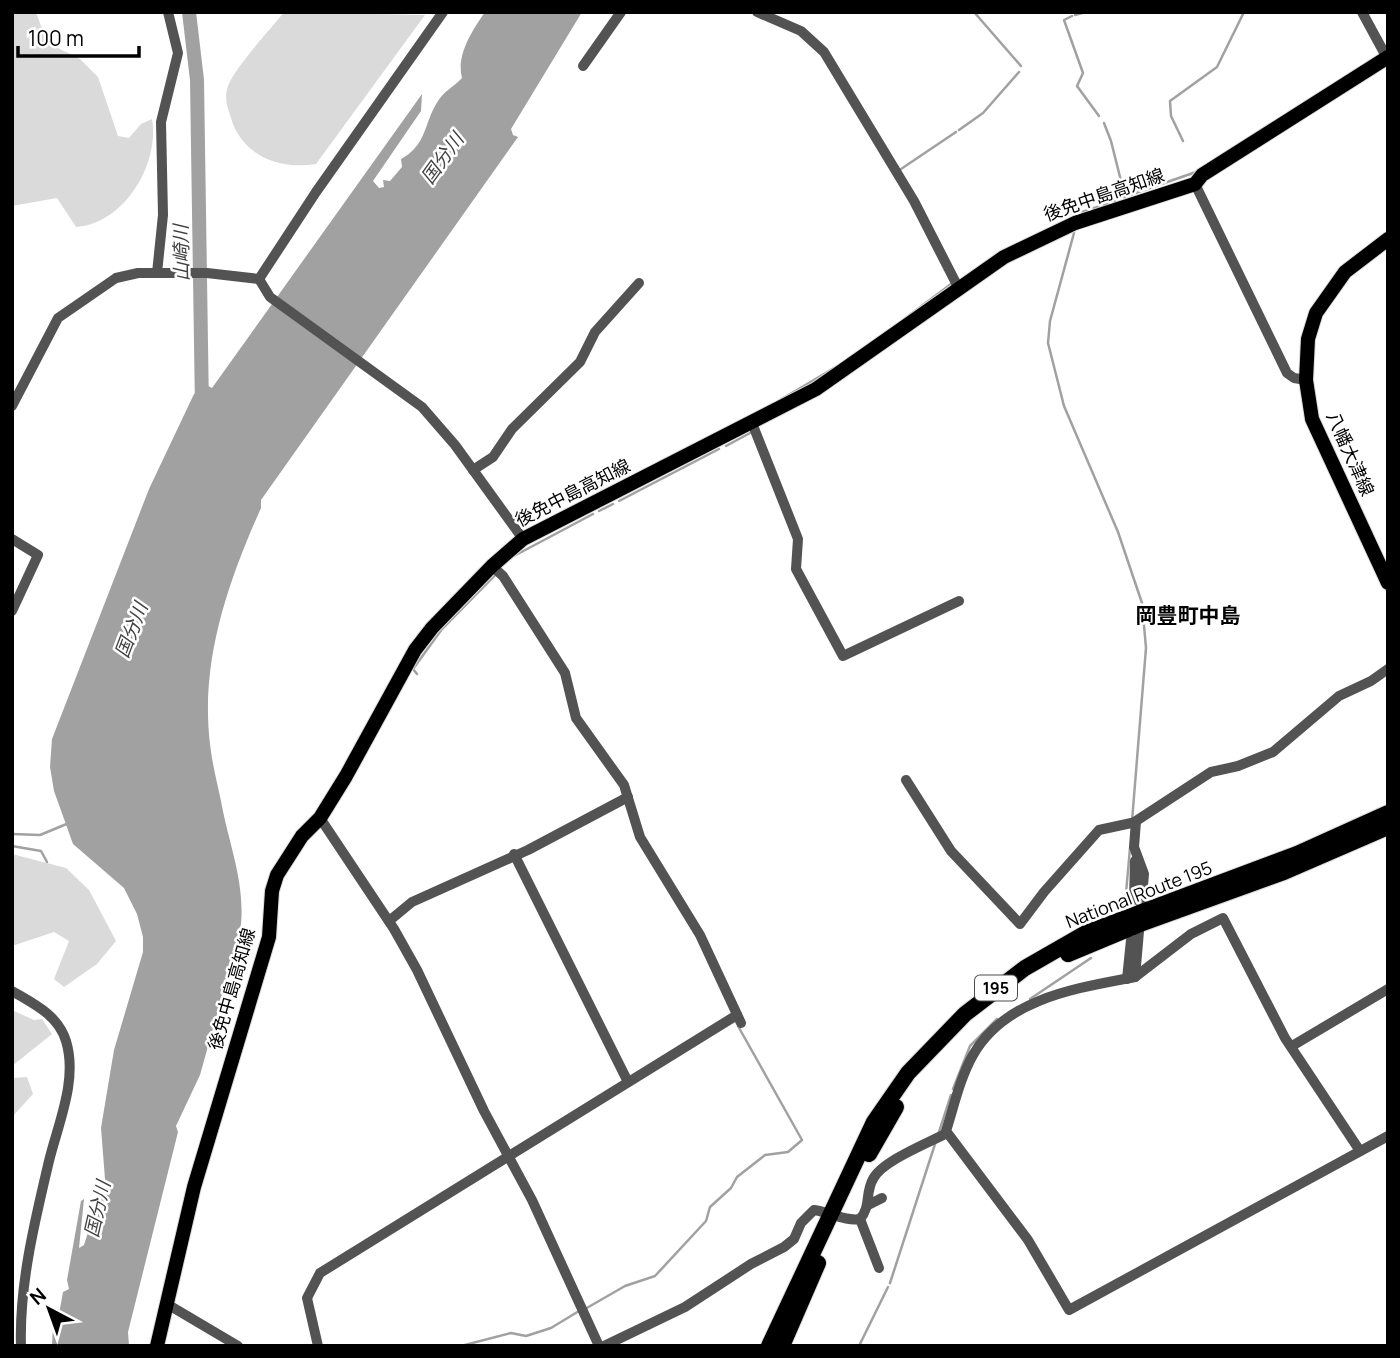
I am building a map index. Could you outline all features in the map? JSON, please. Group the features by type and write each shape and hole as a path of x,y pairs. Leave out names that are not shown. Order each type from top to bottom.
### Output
{"highway":[{"name":"National Route 195","path":"769,1346 834,1213 874,1122 931,1046 965,1014 1025,968 1086,933 1244,875 1388,813"},
{"name":"National Route 195","path":"1138,912 1284,872 1388,827"},
{"name":"National Route 195","path":"782,1346 834,1213"}],"main road":[{"name":"後免中島高知線","path":"157,1346 194,1187 269,937 274,883 302,836 320,818 415,650 432,628 492,566 523,539 752,423 861,361 998,261 1044,236 1083,220 1195,184 1202,175 1387,57"},
{"name":"八幡大津線","path":"1388,239 1345,272 1316,313 1308,339 1306,380 1312,419 1388,583"}],"street":[{"path":"157,273 163,215 161,122 177,53 168,12"},
{"path":"259,279 316,191 443,12"},
{"path":"583,66 621,12"},
{"path":"757,12 804,33 824,52 914,201 959,289"},
{"path":"1362,12 1387,57"},
{"path":"1195,184 1232,255 1287,373 1294,378 1306,380"},
{"path":"12,406 58,318 116,278 157,273 207,273 259,279"},
{"path":"259,279 265,291 422,407 473,470 523,539"},
{"path":"473,470 493,457 512,429 580,362 595,332 639,283"},
{"path":"752,423 798,539 796,569 843,656 959,601"},
{"path":"12,539 38,555 12,611"},
{"path":"318,1346 307,1298 320,1273 628,1082 739,1019 701,934 640,836 624,785 576,718 565,673 503,576 492,566"},
{"path":"906,780 951,851 1020,924 1044,892 1099,830 1133,823 1203,776 1273,752 1339,696 1371,681 1388,669"},
{"path":"389,921 412,902 628,797"},
{"path":"320,818 389,921 417,970 601,1346 685,1307 751,1264 785,1247 794,1239 801,1223 814,1210 834,1213 849,1220 860,1219"},
{"path":"1131,978 1144,874 1134,847 1133,823"},
{"path":"514,854 628,1082"},
{"path":"860,1219 868,1205 868,1189 878,1171 941,1136 967,1067 980,1044 1001,1024 1051,995 1131,978 1191,934 1223,918 1292,1046 1360,1151"},
{"path":"1130,940 1131,978"},
{"path":"1292,1046 1388,989"},
{"path":"12,991 41,1008 58,1025 66,1042 69,1065 68,1090 18,1295 21,1346"},
{"path":"941,1136 1028,1240 1069,1310 1388,1136"},
{"path":"868,1205 882,1198"},
{"path":"860,1219 879,1268"},
{"path":"167,1304 238,1346"},
{"path":"15,1346 21,1311"}],"shaded area":[{"path":"12,12 36,12 41,26 58,48 80,59 98,77 118,136 129,138 141,124 152,119 150,154 135,189 109,215 93,223 76,227 57,198 12,206"},
{"path":"284,12 425,15 316,164 289,165 264,158 253,151 236,131 227,106 227,90 232,78"},
{"path":"12,854 66,868 89,890 116,941 97,964 64,987 54,979 69,941 54,932 12,946"},
{"path":"12,1010 34,1020 42,1019 52,1034 12,1066"},
{"path":"27,1077 33,1094 12,1117 12,1078"}],"water":[{"name":"国分川","path":"485,12 582,12 511,129 513,135 518,137 261,500 261,508 238,564 219,623 209,683 210,744 239,882 242,915 240,932 200,1075 176,1126 178,1132 128,1332 129,1346 52,1346 53,1325 57,1325 63,1292 69,1289 67,1280 81,1201 84,1199 79,1248 84,1245 105,1179 101,1128 114,1050 143,952 143,937 137,914 124,888 73,844 54,791 50,767 52,739 149,489 194,394 208,386 212,388 422,94 421,111 373,181 379,188 384,187 383,180 390,181 402,167 401,159 421,140 438,101 462,78 463,52"}],"waterway":[{"name":"山崎川","path":"189,12 197,80 202,409"},
{"path":"974,12 1021,66"},
{"path":"1075,15 1086,12"},
{"path":"1183,141 1171,116 1170,101 1217,67 1244,12"},
{"path":"1072,16 1064,20 1083,73 1077,86 1099,116"},
{"path":"959,130 983,113 1019,72"},
{"path":"1104,123 1125,197"},
{"path":"901,169 956,132"},
{"path":"1124,197 1196,172"},
{"path":"1076,214 1119,200"},
{"path":"1074,233 1050,321 1048,343 1064,406 1118,532 1142,603 1146,648 1132,821"},
{"path":"903,320 951,284"},
{"path":"780,400 834,368"},
{"path":"726,446 750,433"},
{"path":"619,501 719,449"},
{"path":"599,511 613,504"},
{"path":"512,557 593,514"},
{"path":"417,674 413,669 442,629 495,575"},
{"path":"12,834 40,835 69,823"},
{"path":"12,846 41,851 47,862"},
{"path":"1122,903 1126,893 1130,848"},
{"path":"1030,999 1091,958"},
{"path":"953,1089 970,1046 997,1019"},
{"path":"585,1309 625,1286 655,1276 706,1221 710,1207 731,1188 737,1177 765,1155 788,1152 802,1140 738,1026"},
{"path":"939,1132 951,1095"},
{"path":"890,1283 936,1141"},
{"path":"859,1346 888,1287"},
{"path":"461,1346 511,1333 526,1336 551,1328 579,1311"}],"district":[{"name":"岡豊町中島","path":"1188,616"}]}
